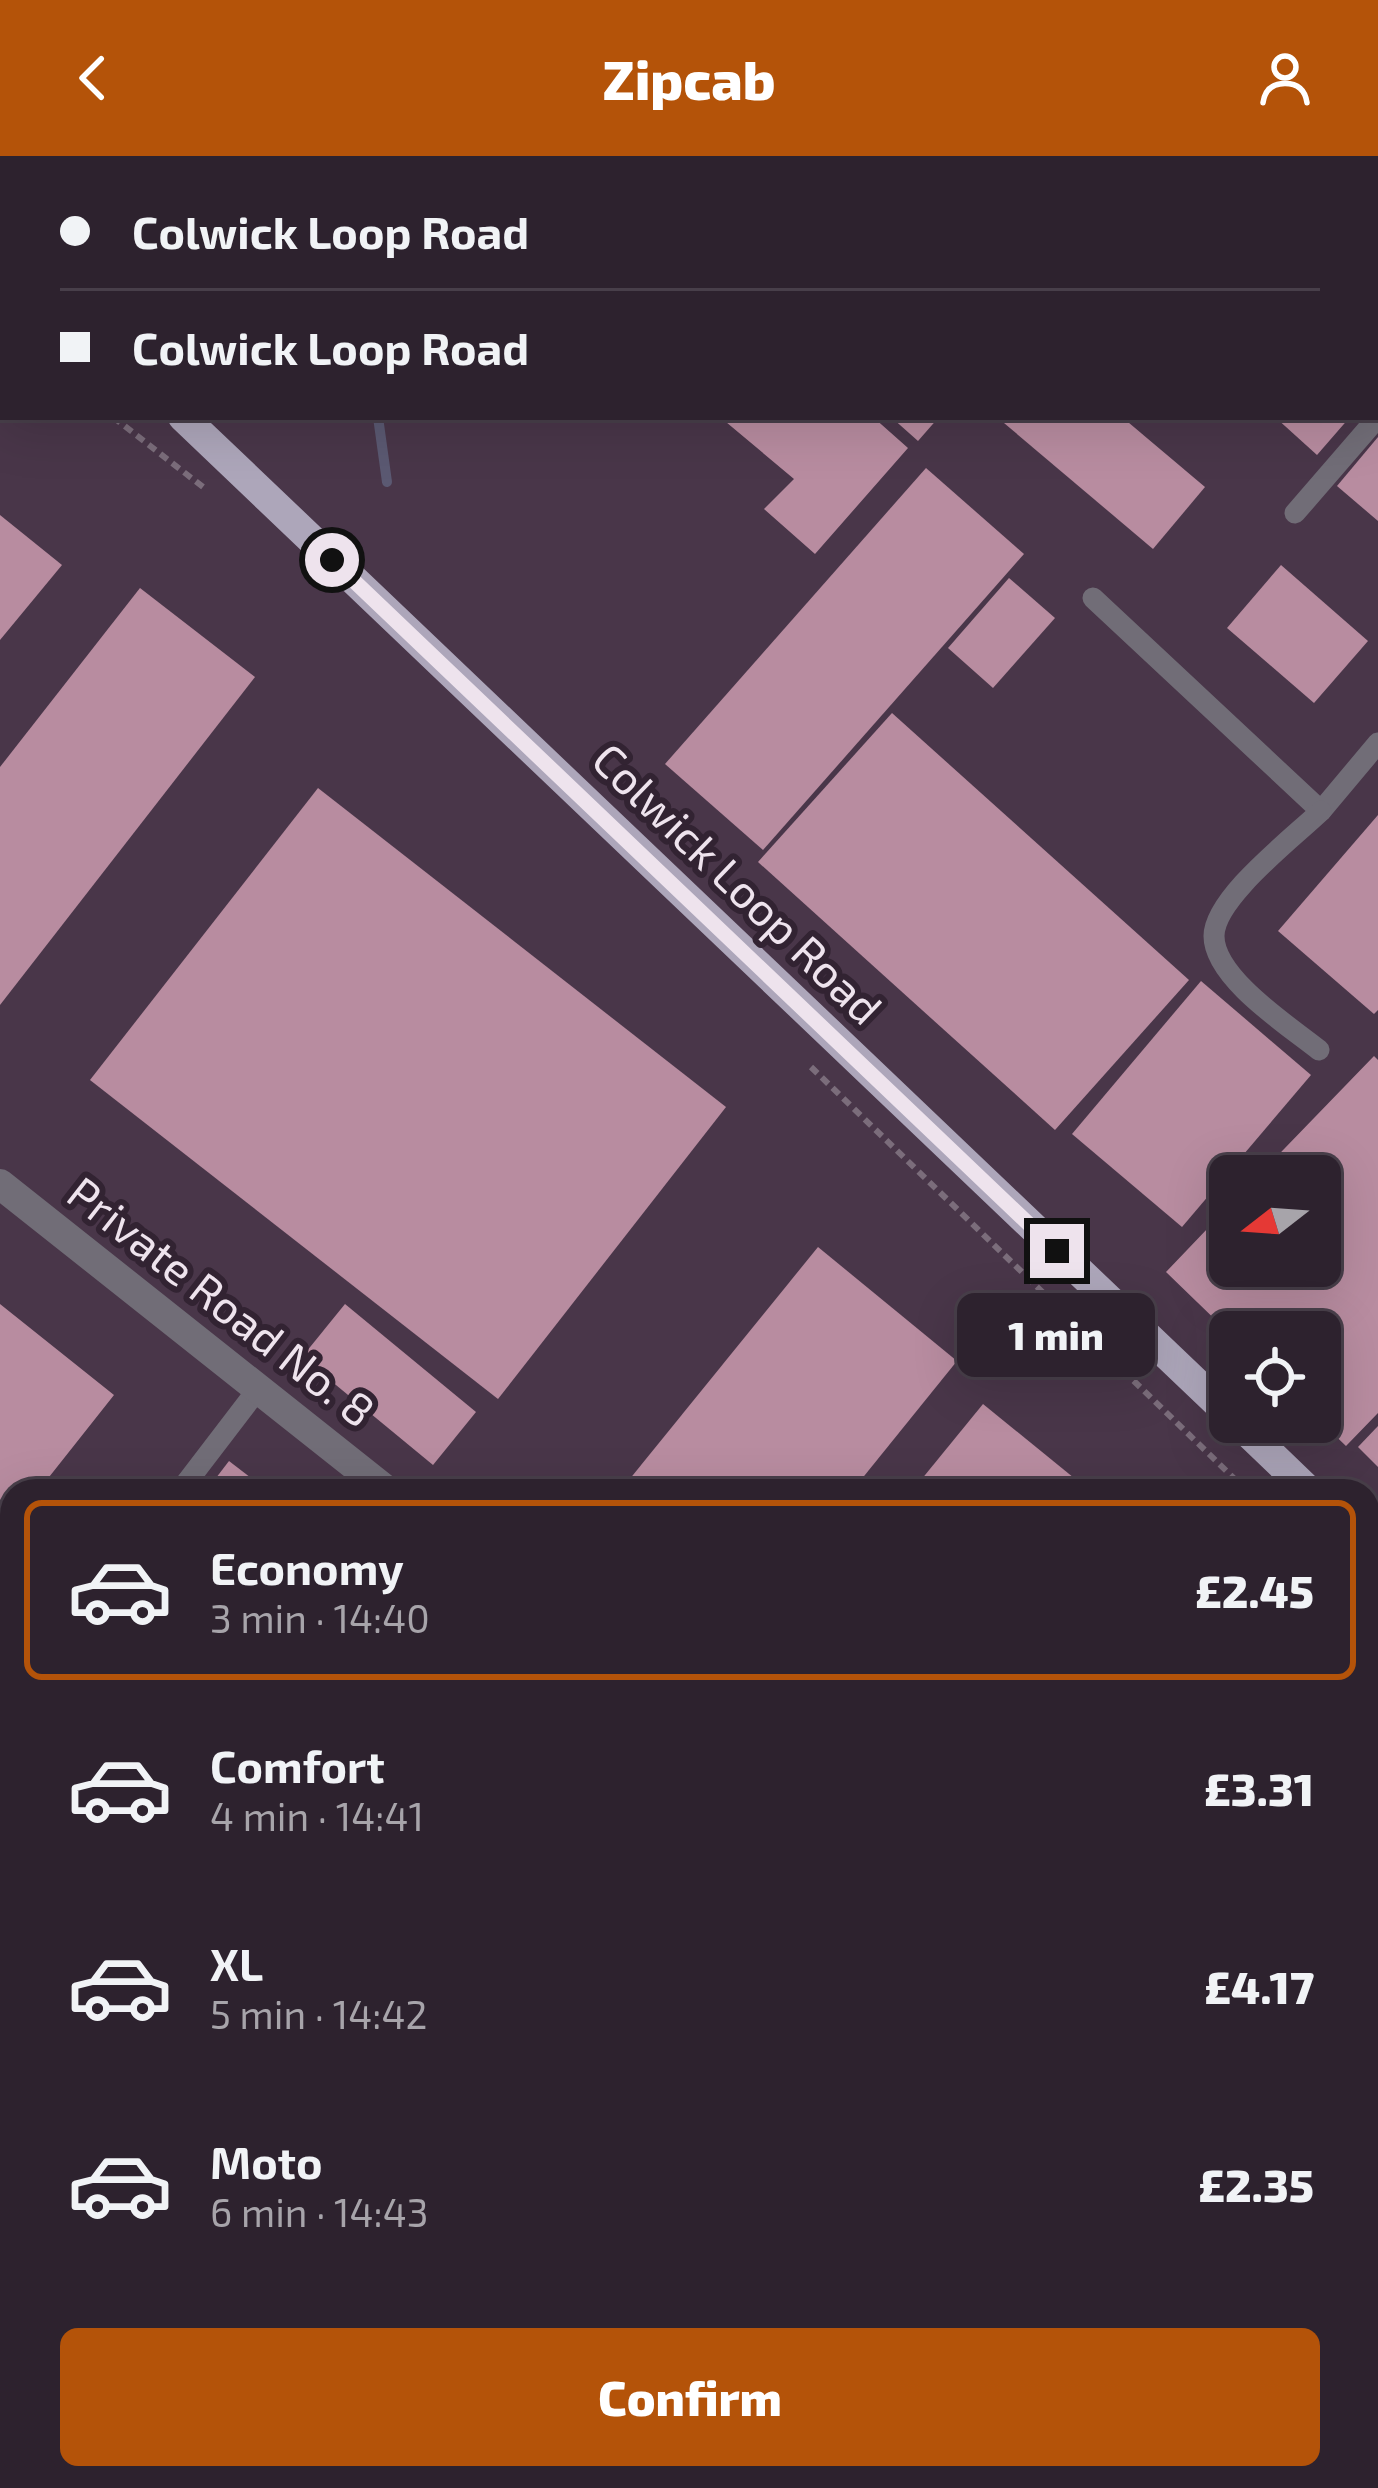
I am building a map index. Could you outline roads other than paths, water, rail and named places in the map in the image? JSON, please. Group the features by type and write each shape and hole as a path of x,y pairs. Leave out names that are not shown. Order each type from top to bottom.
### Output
{"main road":[{"name":"Colwick Loop Road","path":"186,420 1209,1395"},
{"path":"1259,1443 1297,1479"}],"street":[{"name":"Private Road No. 8","path":"0,1184 372,1479"}],"lane":[{"path":"1295,513 1375,420"},
{"path":"1093,598 1321,811"},
{"path":"1319,1049 1244,988 1226,968 1214,935 1221,912 1238,890 1321,811 1378,743"},
{"path":"189,1479 258,1389"}],"waterway":[{"path":"378,420 387,482"}]}
